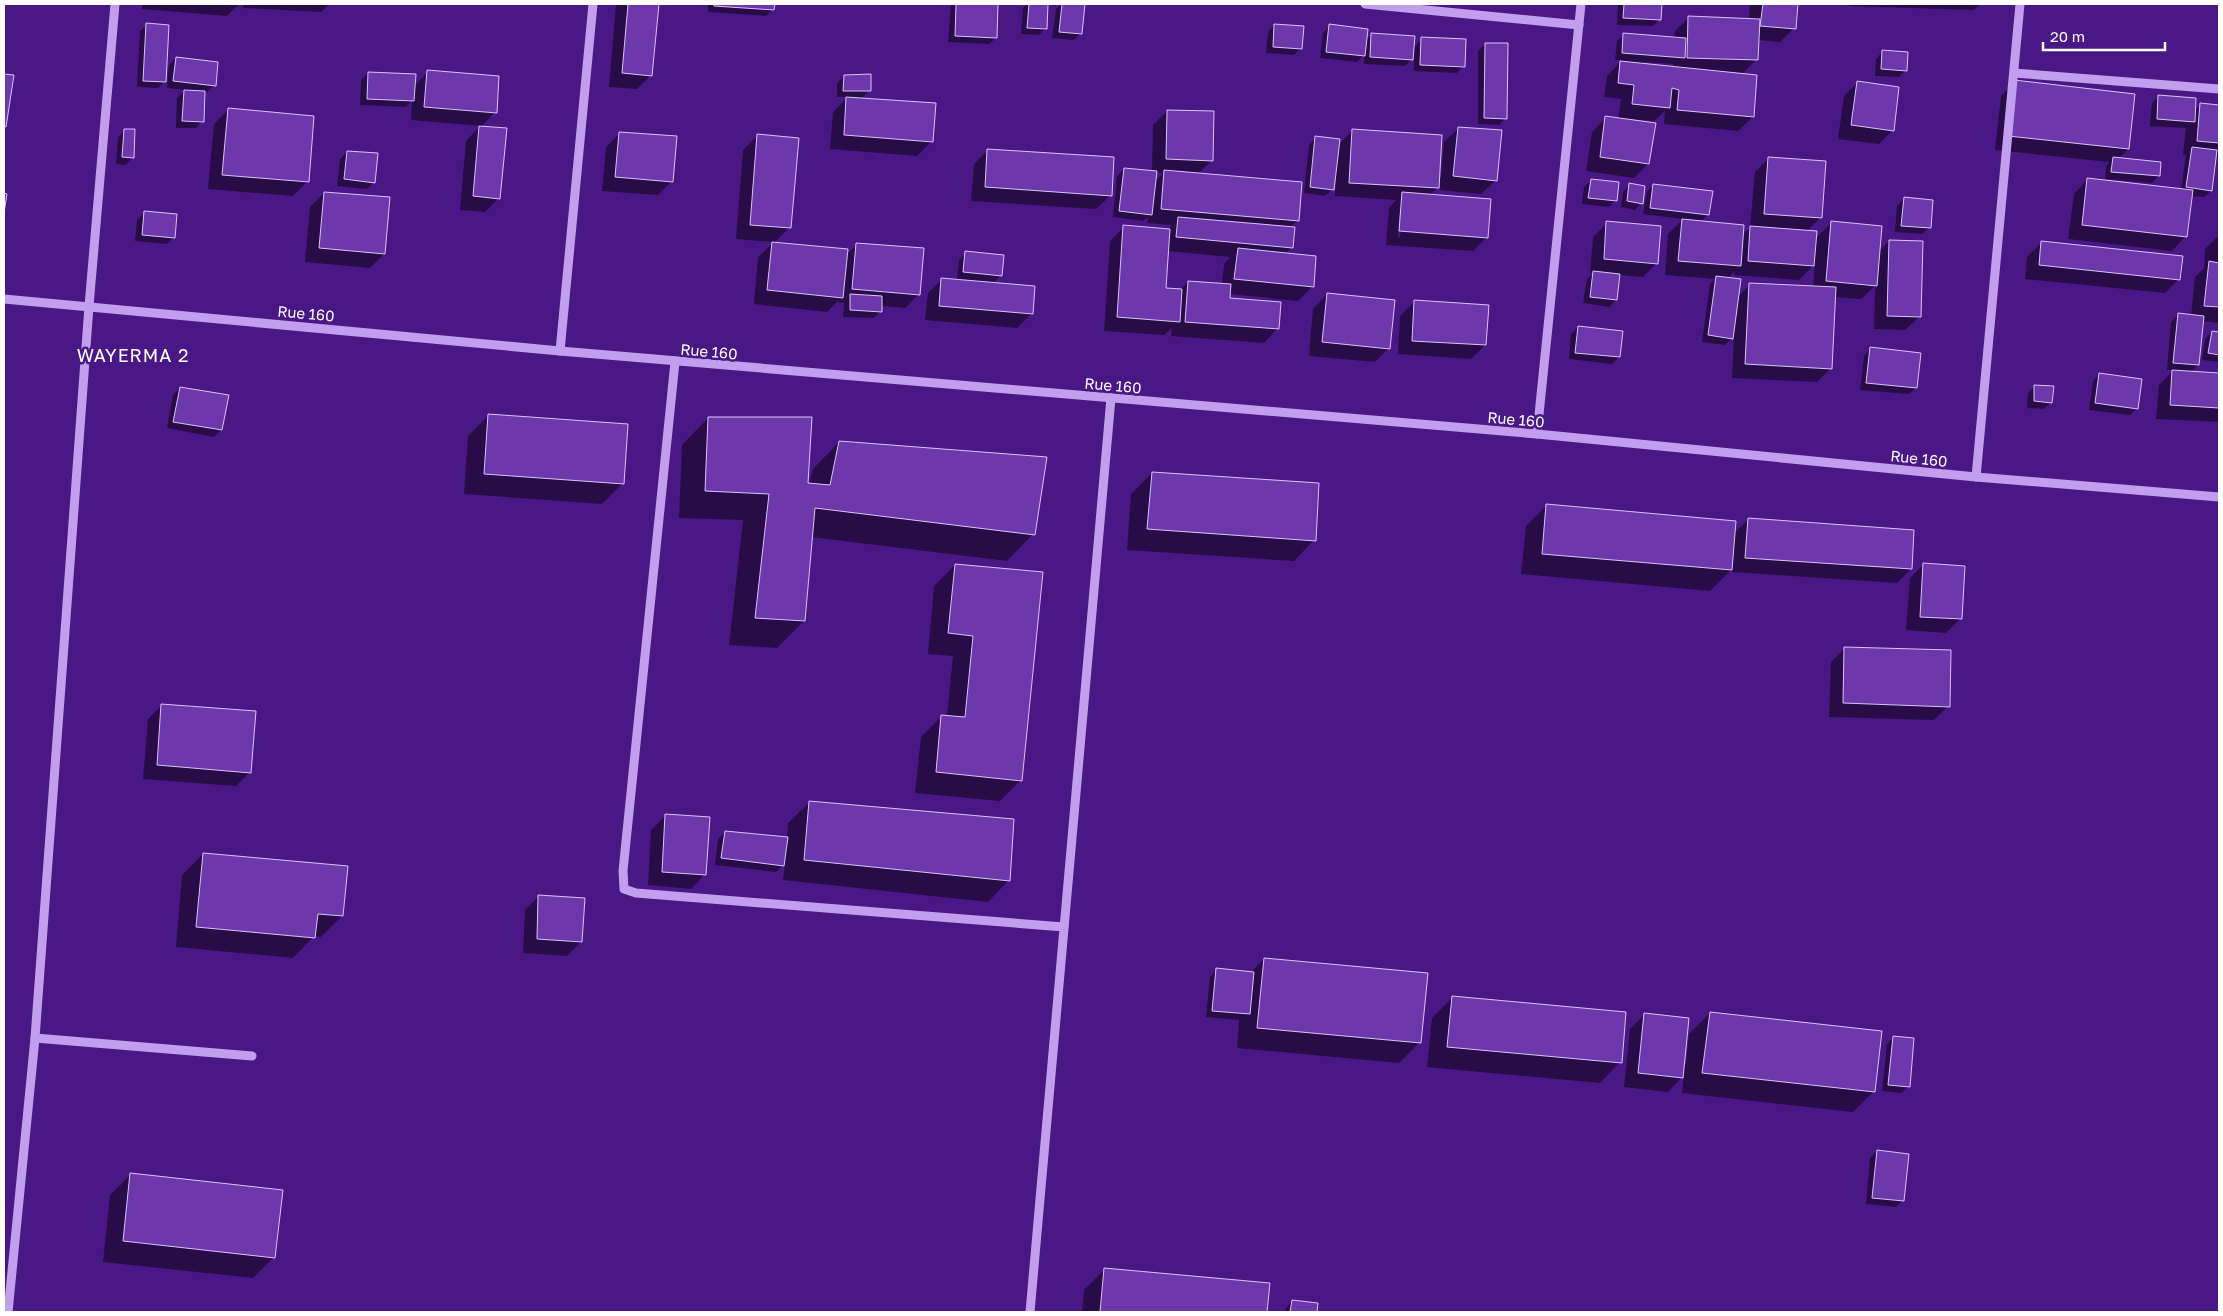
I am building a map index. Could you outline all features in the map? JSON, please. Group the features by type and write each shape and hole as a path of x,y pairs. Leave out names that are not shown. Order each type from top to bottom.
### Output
{"street":[{"path":"8,1312 34,1038 89,306 115,4"},
{"path":"560,351 593,4"},
{"path":"1365,4 1579,25"},
{"path":"1537,434 1581,4"},
{"path":"1976,477 2020,4"},
{"path":"2014,73 2219,89"},
{"name":"Rue 160","path":"4,299 675,362 1537,434 1976,477 2219,497"},
{"path":"675,362 624,871 624,889 646,894 1064,927"},
{"path":"1030,1312 1111,398"},
{"path":"34,1038 252,1056"}],"building":[{"path":"628,4 659,4 652,76 622,73"},
{"path":"714,4 775,4 774,10 714,6"},
{"path":"956,4 998,4 997,38 955,36"},
{"path":"1029,4 1048,4 1047,29 1027,28"},
{"path":"1062,4 1085,4 1082,34 1059,32"},
{"path":"1624,4 1662,4 1661,20 1623,18"},
{"path":"1763,4 1798,4 1796,29 1760,26"},
{"path":"1688,16 1760,19 1758,60 1687,58"},
{"path":"146,23 169,25 166,82 143,81"},
{"path":"1274,24 1304,26 1302,49 1273,47"},
{"path":"1329,24 1368,29 1365,56 1326,52"},
{"path":"1371,33 1415,36 1413,60 1370,57"},
{"path":"1623,33 1686,38 1685,58 1622,53"},
{"path":"1421,37 1466,39 1465,67 1420,65"},
{"path":"1485,43 1508,43 1507,119 1484,118"},
{"path":"1882,50 1908,52 1907,71 1881,69"},
{"path":"176,57 218,62 216,86 173,81"},
{"path":"1620,61 1757,75 1754,117 1677,110 1679,90 1672,88 1670,108 1632,104 1634,85 1618,83"},
{"path":"427,70 499,76 497,113 424,107"},
{"path":"368,72 416,74 414,101 367,99"},
{"path":"4,74 14,75 6,127 4,126"},
{"path":"871,74 871,91 843,91 844,75"},
{"path":"2014,80 2135,94 2129,149 2008,136"},
{"path":"1857,81 1899,87 1894,131 1851,125"},
{"path":"184,90 205,91 204,122 182,121"},
{"path":"2158,95 2196,98 2195,122 2157,119"},
{"path":"846,97 936,103 933,142 844,135"},
{"path":"2200,103 2219,105 2219,143 2197,141"},
{"path":"228,108 314,116 309,182 222,175"},
{"path":"1167,110 1214,111 1213,161 1166,159"},
{"path":"1605,116 1656,123 1649,164 1600,157"},
{"path":"479,126 507,128 500,199 473,196"},
{"path":"1458,127 1502,130 1497,181 1453,176"},
{"path":"124,129 135,129 134,158 122,157"},
{"path":"1352,129 1442,135 1439,188 1349,183"},
{"path":"619,132 677,136 673,182 615,177"},
{"path":"757,134 799,138 791,228 750,225"},
{"path":"1315,136 1340,139 1334,190 1310,187"},
{"path":"2192,147 2217,150 2212,191 2186,187"},
{"path":"987,149 1114,157 1112,196 985,187"},
{"path":"347,151 378,153 375,183 344,179"},
{"path":"1768,157 1826,161 1822,218 1764,214"},
{"path":"2113,157 2161,162 2160,176 2111,172"},
{"path":"1124,168 1157,171 1152,215 1119,211"},
{"path":"1164,170 1302,182 1299,221 1161,209"},
{"path":"2087,178 2193,190 2187,237 2082,225"},
{"path":"1591,179 1619,182 1617,201 1588,198"},
{"path":"1629,183 1645,186 1643,204 1627,201"},
{"path":"1653,184 1713,191 1709,215 1650,208"},
{"path":"324,192 390,197 385,254 319,248"},
{"path":"1402,192 1491,199 1488,238 1399,231"},
{"path":"4,193 7,194 4,213"},
{"path":"1904,197 1933,200 1931,228 1901,226"},
{"path":"144,211 177,214 175,238 142,235"},
{"path":"1178,217 1295,227 1293,248 1176,237"},
{"path":"1682,219 1744,225 1741,266 1678,261"},
{"path":"1606,221 1661,226 1658,264 1604,259"},
{"path":"1831,221 1882,226 1877,286 1826,281"},
{"path":"1123,225 1170,229 1166,288 1182,289 1180,322 1117,317"},
{"path":"1750,226 1817,231 1814,266 1748,261"},
{"path":"1889,240 1923,241 1921,317 1887,316"},
{"path":"2041,241 2183,256 2180,280 2039,265"},
{"path":"772,242 848,249 843,298 767,290"},
{"path":"856,243 924,248 920,295 852,289"},
{"path":"1238,248 1316,256 1314,287 1234,279"},
{"path":"965,251 1004,255 1002,276 963,272"},
{"path":"2209,261 2219,263 2219,307 2204,306"},
{"path":"1593,271 1620,274 1617,300 1590,297"},
{"path":"1716,276 1741,279 1733,339 1708,335"},
{"path":"941,278 1035,286 1033,314 939,306"},
{"path":"1188,281 1231,284 1230,298 1281,302 1279,329 1185,322"},
{"path":"1749,283 1836,287 1832,369 1745,364"},
{"path":"1327,293 1395,300 1390,349 1322,342"},
{"path":"850,294 882,296 882,312 850,310"},
{"path":"1414,300 1489,305 1486,345 1412,341"},
{"path":"2178,313 2204,316 2199,365 2173,363"},
{"path":"1578,326 1623,331 1620,357 1575,353"},
{"path":"2212,331 2219,332 2219,355 2208,353"},
{"path":"1870,347 1921,353 1917,388 1866,383"},
{"path":"2172,370 2219,373 2219,408 2170,405"},
{"path":"2099,373 2142,379 2138,409 2095,403"},
{"path":"2034,385 2054,386 2052,403 2034,401"},
{"path":"180,387 229,395 222,430 173,422"},
{"path":"488,414 628,424 624,484 484,474"},
{"path":"708,417 812,417 808,483 830,485 839,441 1047,457 1035,535 815,508 805,621 755,618 769,494 705,491"},
{"path":"1152,472 1319,483 1316,541 1147,529"},
{"path":"1546,504 1736,521 1732,570 1542,554"},
{"path":"1748,518 1914,530 1912,569 1745,558"},
{"path":"1923,563 1965,566 1962,619 1920,617"},
{"path":"955,564 1043,572 1022,781 936,772 941,715 965,717 973,636 948,633"},
{"path":"1844,647 1951,650 1950,707 1843,703"},
{"path":"161,704 256,711 251,773 157,765"},
{"path":"809,801 1014,819 1010,881 804,860"},
{"path":"665,814 710,817 706,875 662,872"},
{"path":"725,831 788,837 784,866 721,858"},
{"path":"203,853 348,866 343,916 318,914 315,938 196,927"},
{"path":"538,895 585,898 582,942 537,939"},
{"path":"1264,958 1428,973 1421,1043 1257,1028"},
{"path":"1216,968 1254,972 1250,1014 1212,1011"},
{"path":"1452,996 1626,1012 1622,1063 1447,1047"},
{"path":"1710,1012 1882,1031 1875,1092 1702,1073"},
{"path":"1644,1013 1689,1018 1683,1078 1638,1073"},
{"path":"1893,1036 1914,1038 1910,1087 1888,1085"},
{"path":"1877,1150 1909,1154 1904,1201 1872,1198"},
{"path":"130,1173 283,1190 275,1258 123,1241"},
{"path":"1104,1268 1270,1283 1267,1312 1100,1312"},
{"path":"1292,1300 1318,1303 1317,1312 1290,1312"}],"district":[{"name":"WAYERMA 2","path":"133,355"}]}
